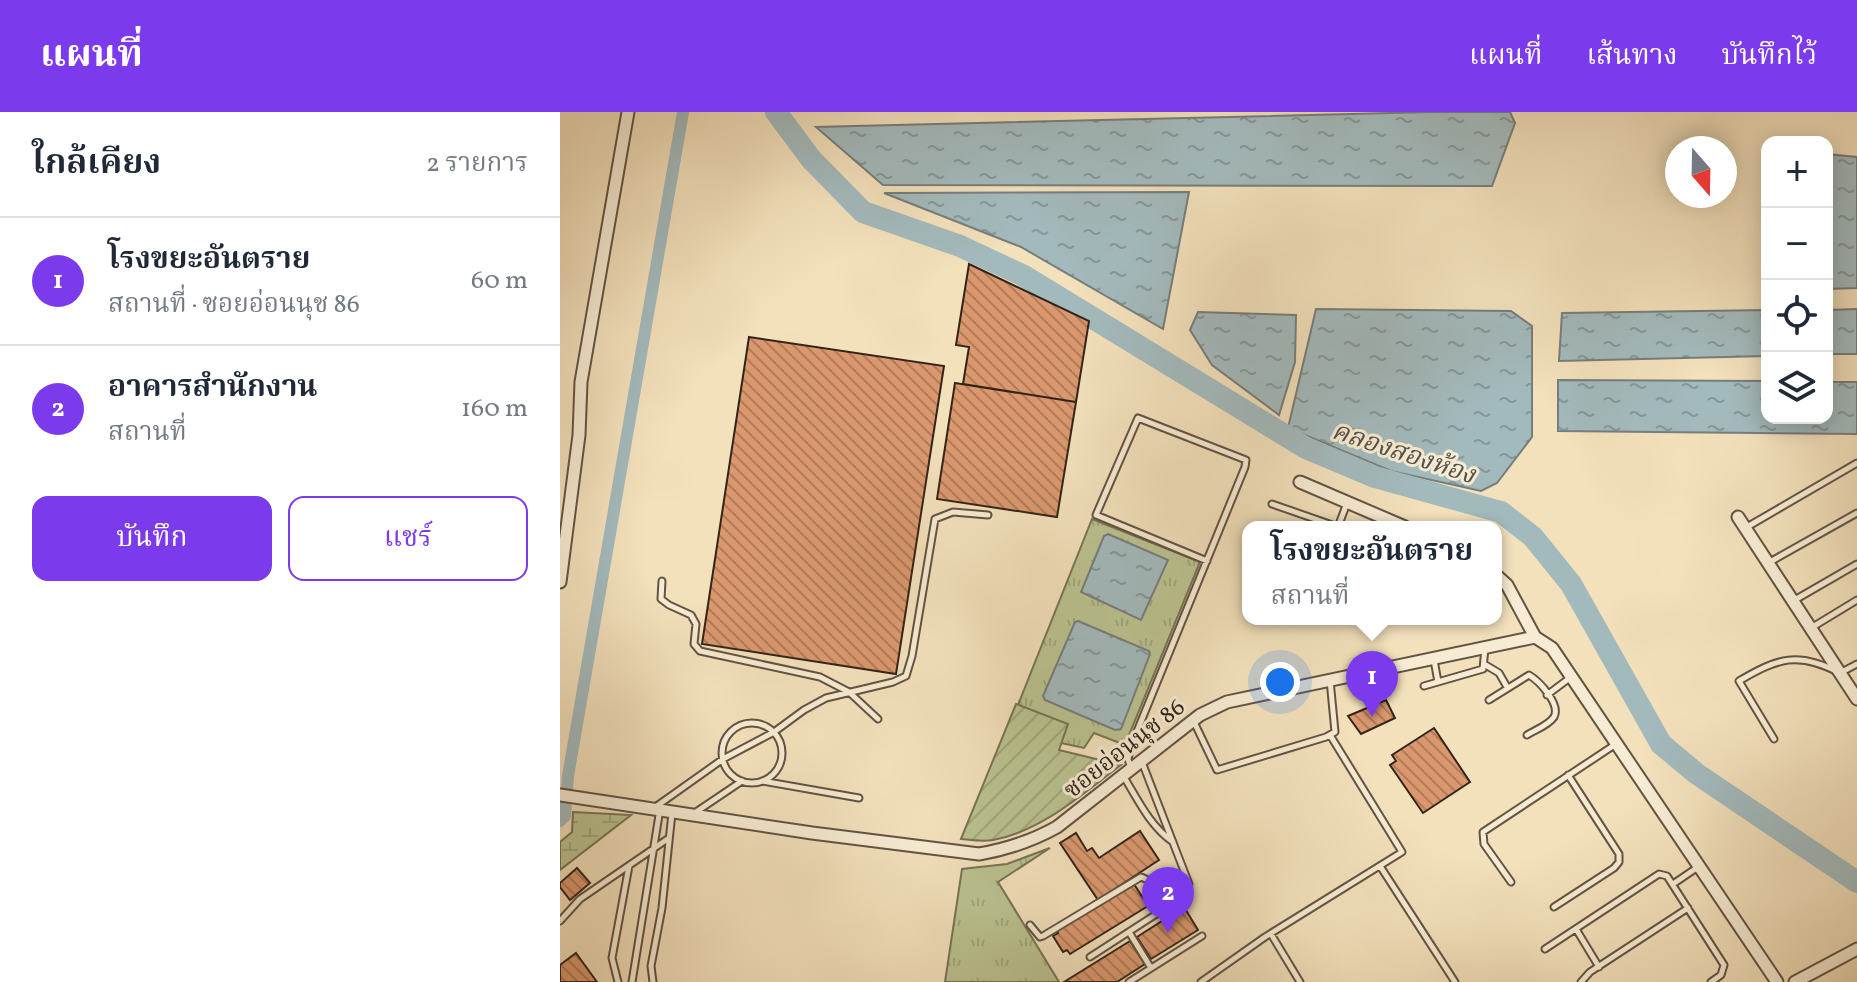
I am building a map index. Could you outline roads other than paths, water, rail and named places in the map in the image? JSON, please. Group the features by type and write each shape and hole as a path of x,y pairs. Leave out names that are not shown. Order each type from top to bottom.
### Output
{"street":[{"path":"560,582 579,435 581,382 628,112"},
{"path":"1300,482 1391,521"},
{"path":"1738,517 1857,699"},
{"path":"1502,580 1535,637 1552,648 1777,982"},
{"name":"ซอยอ่อนนุช 86","path":"560,795 979,854 1032,841 1083,808 1193,720 1227,702 1535,637"},
{"path":"1798,981 1857,949"}],"lane":[{"path":"1174,842 1160,833 1149,818 1128,773 1128,759 1131,746 1207,561 1246,460 1138,418 1096,515 1207,561"},
{"path":"1745,528 1857,463"},
{"path":"1340,521 1347,502"},
{"path":"1272,504 1321,521"},
{"path":"632,982 652,849 662,810 723,759 774,732 804,710 826,698 906,676 935,519 953,512 988,515"},
{"path":"1768,563 1857,513"},
{"path":"1793,601 1857,564"},
{"path":"662,581 661,599 691,615 696,624 694,644 700,651 820,677 849,692 878,719"},
{"path":"1811,628 1857,600"},
{"path":"1424,686 1483,669 1485,647"},
{"path":"1434,657 1438,682"},
{"path":"1774,739 1739,681 1770,663 1797,658 1821,663 1840,673 1857,664"},
{"path":"1484,664 1499,673 1507,687"},
{"path":"1489,700 1529,675 1539,682 1556,714 1527,735"},
{"path":"1547,695 1571,677"},
{"path":"1193,720 1217,770 1335,732 1330,679"},
{"path":"762,781 778,769 782,759 780,740 774,732 757,723 738,726 725,740 723,759 733,776 742,781 762,781 859,798"},
{"path":"1201,982 1402,852 1330,735"},
{"path":"1511,882 1484,844 1483,832 1616,743"},
{"path":"1090,957 1183,895 1189,884 1142,761"},
{"path":"1554,907 1619,862 1619,854 1568,775"},
{"path":"692,814 742,781"},
{"path":"653,982 651,966 662,908 670,837 662,810"},
{"path":"560,921 580,899 670,837"},
{"path":"618,982 612,958 629,865"},
{"path":"1380,866 1455,982"},
{"path":"1673,884 1699,866"},
{"path":"1545,949 1659,874 1667,876 1673,884 1724,965 1721,975 1711,982"},
{"path":"1030,925 1040,937 1043,936 1141,877 1148,880 1165,908"},
{"path":"1581,982 1688,908"},
{"path":"1576,929 1599,967"},
{"path":"1129,932 1151,968"},
{"path":"1271,934 1300,982"},
{"path":"1129,982 1202,936"}],"water":[{"path":"1510,112 1515,123 1492,186 883,185 816,127"},
{"path":"1833,155 1857,157 1857,288 1833,289"},
{"path":"1189,192 1163,329 1021,247 884,193"},
{"path":"1316,309 1511,311 1532,326 1532,437 1497,483 1481,491 1391,471 1288,428"},
{"path":"1857,309 1857,354 1833,354 1833,310"},
{"path":"1761,310 1761,356 1559,361 1562,313"},
{"path":"1198,312 1296,315 1295,362 1279,415 1212,365 1190,330"},
{"path":"1558,380 1761,381 1761,424 1833,424 1833,382 1857,382 1857,434 1558,431"},
{"path":"1108,534 1168,560 1141,620 1081,592 1104,536"},
{"path":"1078,621 1149,651 1121,729 1115,730 1045,700 1043,696"}],"waterway":[{"path":"560,821 565,816 568,776 683,112"},
{"name":"คลองสองห้อง","path":"776,112 811,159 863,212 960,246 1024,276 1306,448 1375,477 1501,512 1533,537 1571,584 1661,744 1697,774 1857,882"}],"place":[{"name":"โรงขยะอันตราย","path":"1372,717"},
{"name":"อาคารสำนักงาน","path":"1168,933"}]}
